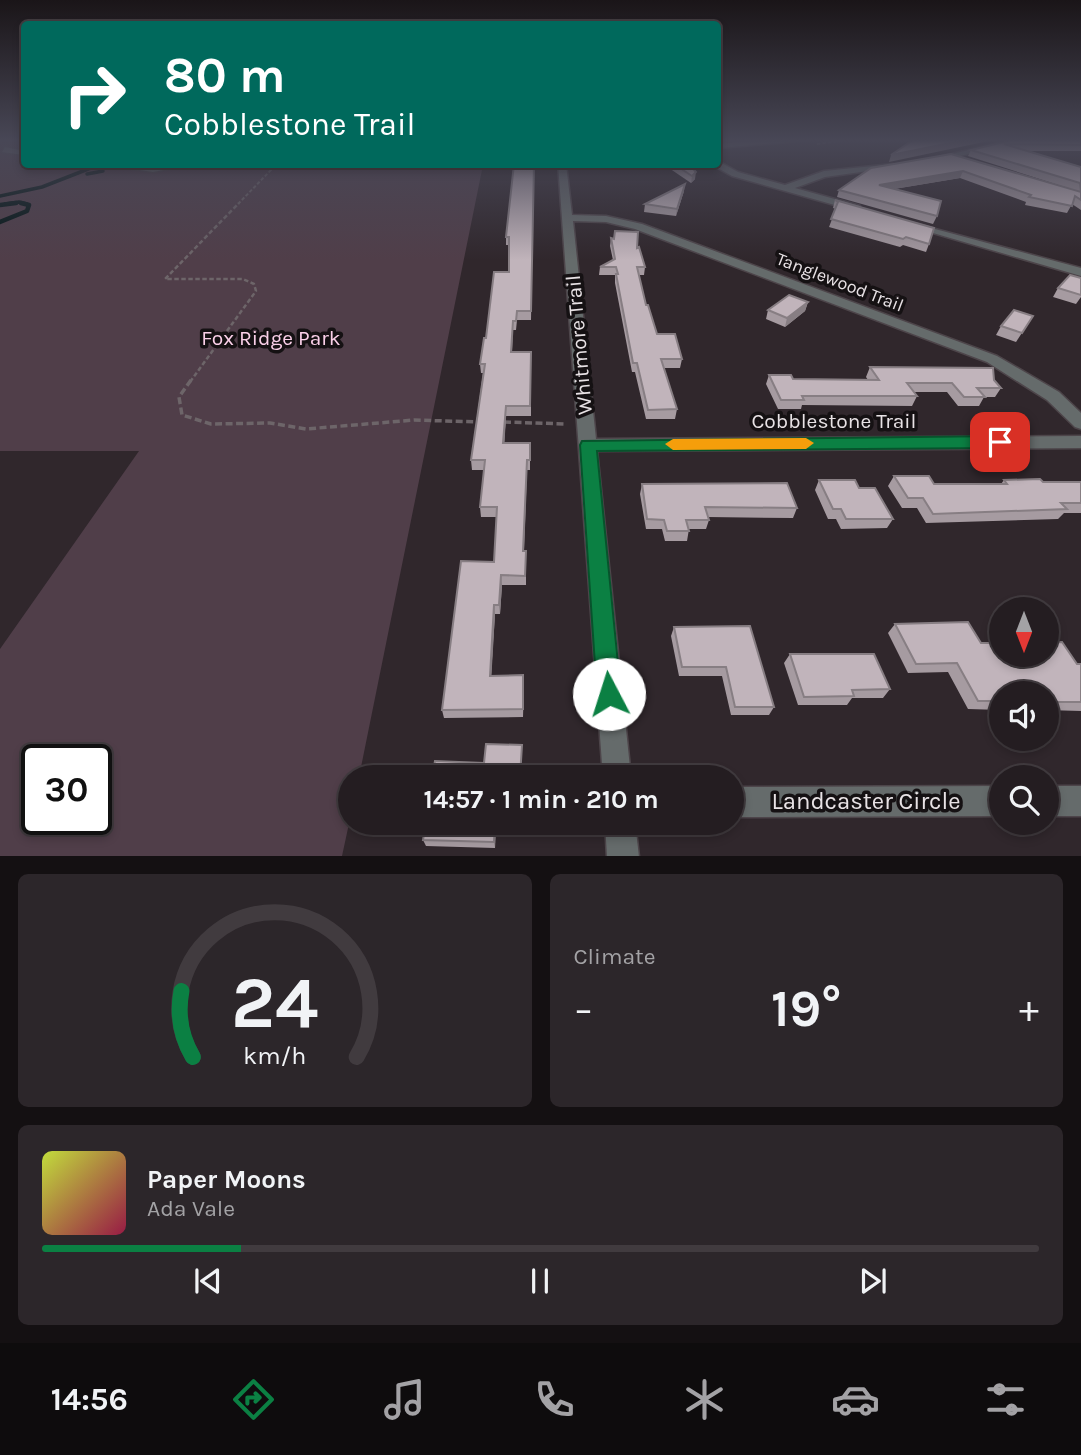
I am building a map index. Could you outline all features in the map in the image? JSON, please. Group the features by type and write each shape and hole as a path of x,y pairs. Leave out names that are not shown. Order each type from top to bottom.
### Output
{"street":[{"name":"Whitmore Trail","path":"564,180 616,765"},
{"path":"756,180 862,210"},
{"path":"785,188 807,180"},
{"name":"Tanglewood Trail","path":"568,218 607,219 638,226 992,359 1053,396 1081,423"},
{"path":"901,221 1081,272"},
{"name":"Cobblestone Trail","path":"588,445 1081,442"},
{"path":"1059,801 1081,800"},
{"name":"Landcaster Circle","path":"744,802 989,801"},
{"path":"621,835 623,856"}],"path":[{"path":"261,180 165,279 243,279 254,284 256,291 179,397 182,415 211,424 270,423 306,429 414,421 480,422"},
{"path":"493,422 586,424"}],"green space":[{"name":"Fox Ridge Park","path":"0,180 480,180 361,765 338,765 338,835 347,835 342,856 0,856 0,649 139,451 0,451"}],"building":[{"path":"512,180 534,180 531,311 517,311 516,321 513,321 511,352 531,352 530,406 506,406 503,443 530,443 523,551 526,551 525,576 501,575 499,605 494,605 490,676 523,675 523,709 442,710 461,561 494,562 497,507 480,507 485,460 471,460 485,364 480,364 494,272 509,272 509,237 506,237"},
{"path":"854,180 909,180 879,185 941,201 937,216 839,190"},
{"path":"988,180 1040,180 1081,192 1081,200 1075,196 1072,206 1029,197 1031,195"},
{"path":"685,184 677,209 645,204"},
{"path":"835,200 934,228 929,244 831,219 838,202"},
{"path":"615,231 638,232 637,248 639,247 645,267 637,267 646,305 657,334 675,334 682,359 661,359 677,409 648,410 637,363 633,363 616,267 600,267 615,259 611,238 614,239"},
{"path":"1070,275 1081,278 1081,295 1058,288"},
{"path":"789,295 808,302 787,318 768,310"},
{"path":"1014,310 1033,316 1022,333 1001,326"},
{"path":"870,367 993,368 994,380 1001,388 977,388 985,397 964,397 952,383 907,383 917,396 802,396 804,400 781,400 769,375 791,375 793,379 879,380"},
{"path":"894,476 929,476 934,484 1007,484 1004,480 1040,479 1043,482 1081,482 1081,503 1061,503 1067,509 933,514 923,498 908,498"},
{"path":"819,480 855,480 859,488 875,488 893,519 846,519 841,509 833,509"},
{"path":"787,483 797,508 705,507 709,520 686,520 689,531 667,531 664,520 647,519 642,484"},
{"path":"968,622 981,643 989,643 989,667 1059,667 1059,642 1062,642 1077,664 1081,664 1081,702 1059,702 1059,681 989,681 989,701 978,701 957,663 916,664 895,624"},
{"path":"750,626 774,707 735,707 726,667 682,667 674,627"},
{"path":"790,654 874,654 890,689 852,690 854,696 804,697"},
{"path":"486,744 522,745 521,765 434,765 435,761 484,763"},
{"path":"424,835 494,835 494,842 423,840"}],"waterway":[{"path":"0,196 42,187 60,180"},
{"path":"0,205 16,203"},
{"path":"0,222 27,211 29,205 21,203"},
{"path":"5,204 27,204"}],"slow traffic":[{"path":"673,444 806,443"}],"route":[{"path":"609,694 588,445 1000,442"}]}
